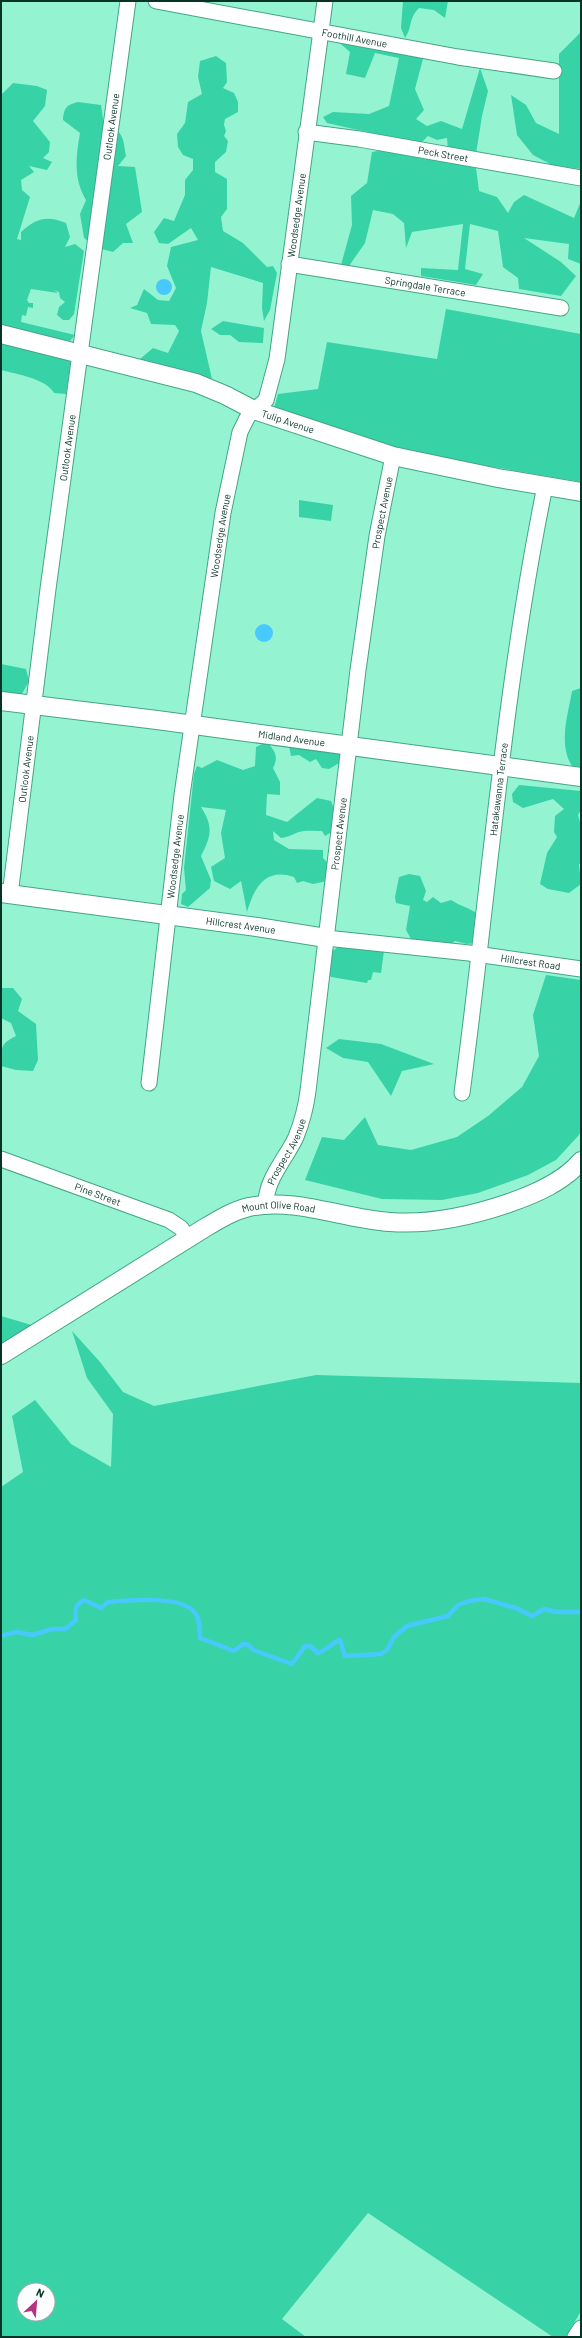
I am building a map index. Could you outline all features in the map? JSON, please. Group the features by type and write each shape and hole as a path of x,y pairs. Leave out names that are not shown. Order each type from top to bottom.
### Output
{"street":[{"name":"Outlook Avenue","path":"5,894 35,704 48,589 128,1"},
{"name":"Foothill Avenue","path":"156,1 321,30 458,57 554,71"},
{"name":"Woodsedge Avenue","path":"149,1083 182,795 230,471 243,424 254,410 266,400 275,371 306,132 325,1"},
{"name":"Peck Street","path":"306,132 359,139 581,178"},
{"name":"Springdale Terrace","path":"289,264 561,308"},
{"name":"Tulip Avenue","path":"1,334 80,352 196,383 225,395 254,410 393,456 581,492"},
{"name":"Prospect Avenue","path":"266,1205 269,1185 295,1138 306,1105 349,745 377,536 393,456"},
{"name":"Hatakawanna Terrace","path":"462,1094 481,955 502,767 528,568 544,486"},
{"name":"Midland Avenue","path":"1,701 35,704 291,739 349,745 581,777"},
{"name":"Hillcrest Avenue","path":"5,894 168,915 326,938 481,955"},
{"name":"Hillcrest Road","path":"481,955 581,969"},
{"name":"Pine Street","path":"1,1159 169,1220 181,1228 188,1238"},
{"name":"Mount Olive Road","path":"1,1355 188,1238 230,1214 266,1205 312,1208 372,1220 437,1221 479,1212 524,1198 567,1175 581,1161"},
{"path":"575,2337 581,2328"}],"green space":[{"path":"403,1 448,1 445,18 434,10 419,8 413,16 405,38 401,28"},
{"path":"581,29 581,169 552,165 533,155 517,135 511,95 526,105 536,123 559,134 559,54 580,33"},
{"path":"335,39 424,55 415,89 424,110 416,119 427,126 441,121 462,129 480,68 488,91 482,116 476,154 448,150 447,138 437,140 428,136 420,144 327,123 323,117 333,112 369,114 389,106 399,58 375,53 365,78 346,74 350,52"},
{"path":"216,56 226,63 227,82 223,88 234,93 238,102 238,112 225,119 224,125 226,131 224,136 228,141 226,152 215,162 215,172 227,179 227,209 221,217 223,231 243,243 267,267 273,266 277,273 270,310 264,321 262,308 263,283 211,267 207,303 201,331 212,379 140,359 153,348 168,353 179,331 175,325 151,324 147,313 130,308 137,305 144,289 158,300 169,301 176,288 167,266 171,247 198,240 191,228 168,244 159,243 154,232 164,218 174,221 185,195 185,180 193,170 193,159 183,155 178,147 177,134 185,123 188,102 202,94 198,77 200,61"},
{"path":"13,83 37,86 47,90 45,106 33,121 50,142 49,152 43,158 52,162 47,170 29,166 34,172 21,180 22,190 30,197 17,239 21,240 21,232 26,227 42,219 53,219 66,223 70,237 65,247 75,244 84,251 74,314 69,320 63,320 57,315 59,307 65,302 60,298 59,292 54,290 58,293 31,289 27,300 29,303 33,303 33,308 28,307 26,316 22,315 21,322 75,335 70,341 1,328 1,95"},
{"path":"78,102 101,105 104,126 111,127 119,132 123,140 126,156 118,166 135,167 142,212 126,224 133,243 123,243 113,252 98,248 84,238 80,214 86,200 77,175 77,150 80,133 63,120 66,108 71,104"},
{"path":"390,149 476,168 479,191 497,197 508,213 514,202 524,195 574,218 581,201 581,264 568,259 569,244 524,238 561,262 576,276 561,296 519,289 518,278 503,267 498,231 470,224 465,269 483,274 476,285 421,276 421,268 458,270 463,224 412,232 406,248 404,223 393,214 373,210 365,243 349,266 341,265 352,225 351,196 367,183 372,152"},
{"path":"446,309 581,334 581,482 430,456 379,444 274,408 278,394 318,389 327,342 437,359"},
{"path":"223,321 264,328 263,343 239,342 230,335 220,335 211,329"},
{"path":"1,340 67,357 71,362 66,394 54,393 45,384 23,375 1,370"},
{"path":"299,500 333,505 331,521 299,517"},
{"path":"1,664 26,669 29,681 22,694 1,692"},
{"path":"581,688 581,767 572,766 568,757 565,729 572,691"},
{"path":"267,742 272,748 276,757 273,768 280,782 280,795 267,794 266,815 287,822 317,798 331,801 336,814 333,831 325,836 322,831 307,831 281,838 273,831 274,840 289,849 323,850 323,858 329,864 327,881 313,884 303,881 297,883 294,877 275,875 268,877 257,888 247,912 241,881 230,889 214,881 211,867 225,858 221,833 226,810 201,807 208,820 210,831 201,856 211,880 210,888 188,907 181,904 182,894 186,890 184,868 194,774 197,766 202,768 217,760 243,770 255,766 256,747"},
{"path":"289,746 343,753 341,762 329,769 322,768 316,759 310,762 299,755 291,756"},
{"path":"519,785 581,791 581,810 578,815 581,826 581,864 579,864 581,884 569,893 548,889 540,884 547,853 557,837 554,832 555,816 564,809 553,799 523,808 513,802 512,794"},
{"path":"409,874 420,876 426,891 423,900 427,902 433,897 441,903 451,900 478,914 475,943 467,944 455,941 451,944 411,939 406,930 410,906 396,903 395,897 399,877"},
{"path":"338,947 384,951 381,973 373,972 371,980 368,980 367,983 331,977 328,973 331,952"},
{"path":"546,975 581,980 581,1131 556,1160 528,1175 478,1193 442,1200 382,1199 305,1180 322,1137 344,1140 365,1117 378,1145 411,1150 457,1137 488,1116 522,1087 539,1056 533,1015"},
{"path":"1,988 13,988 22,999 18,1011 36,1024 38,1060 33,1071 16,1070 1,1066 2,1047 16,1036 11,1023 1,1018"},
{"path":"339,1039 381,1044 434,1064 402,1071 391,1096 368,1062 343,1058 326,1048"},
{"path":"1,1316 35,1326 1,1346"},
{"path":"72,1331 100,1362 123,1392 154,1406 316,1375 581,1383 581,2311 566,2337 553,2337 368,2213 282,2319 306,2337 1,2337 1,1487 23,1472 12,1416 35,1400 71,1444 111,1467 113,1414 87,1378"}],"water":[{"path":"161,279 167,279 172,284 170,293 167,295 161,295 156,290 156,284"},
{"path":"264,624 270,627 273,633 270,639 264,642 258,639 255,633 258,627"}],"waterway":[{"path":"1,1636 16,1632 32,1635 52,1629 65,1629 76,1620 75,1611 78,1604 84,1600 101,1608 108,1602 128,1600 167,1601 179,1603 189,1607 197,1615 200,1628 200,1638 234,1651 243,1644 249,1645 253,1650 292,1664 305,1646 310,1646 318,1653 340,1640 345,1656 381,1654 387,1650 394,1637 407,1626 448,1616 458,1605 469,1601 484,1599 516,1608 532,1616 544,1609 557,1612 581,1612"}]}
